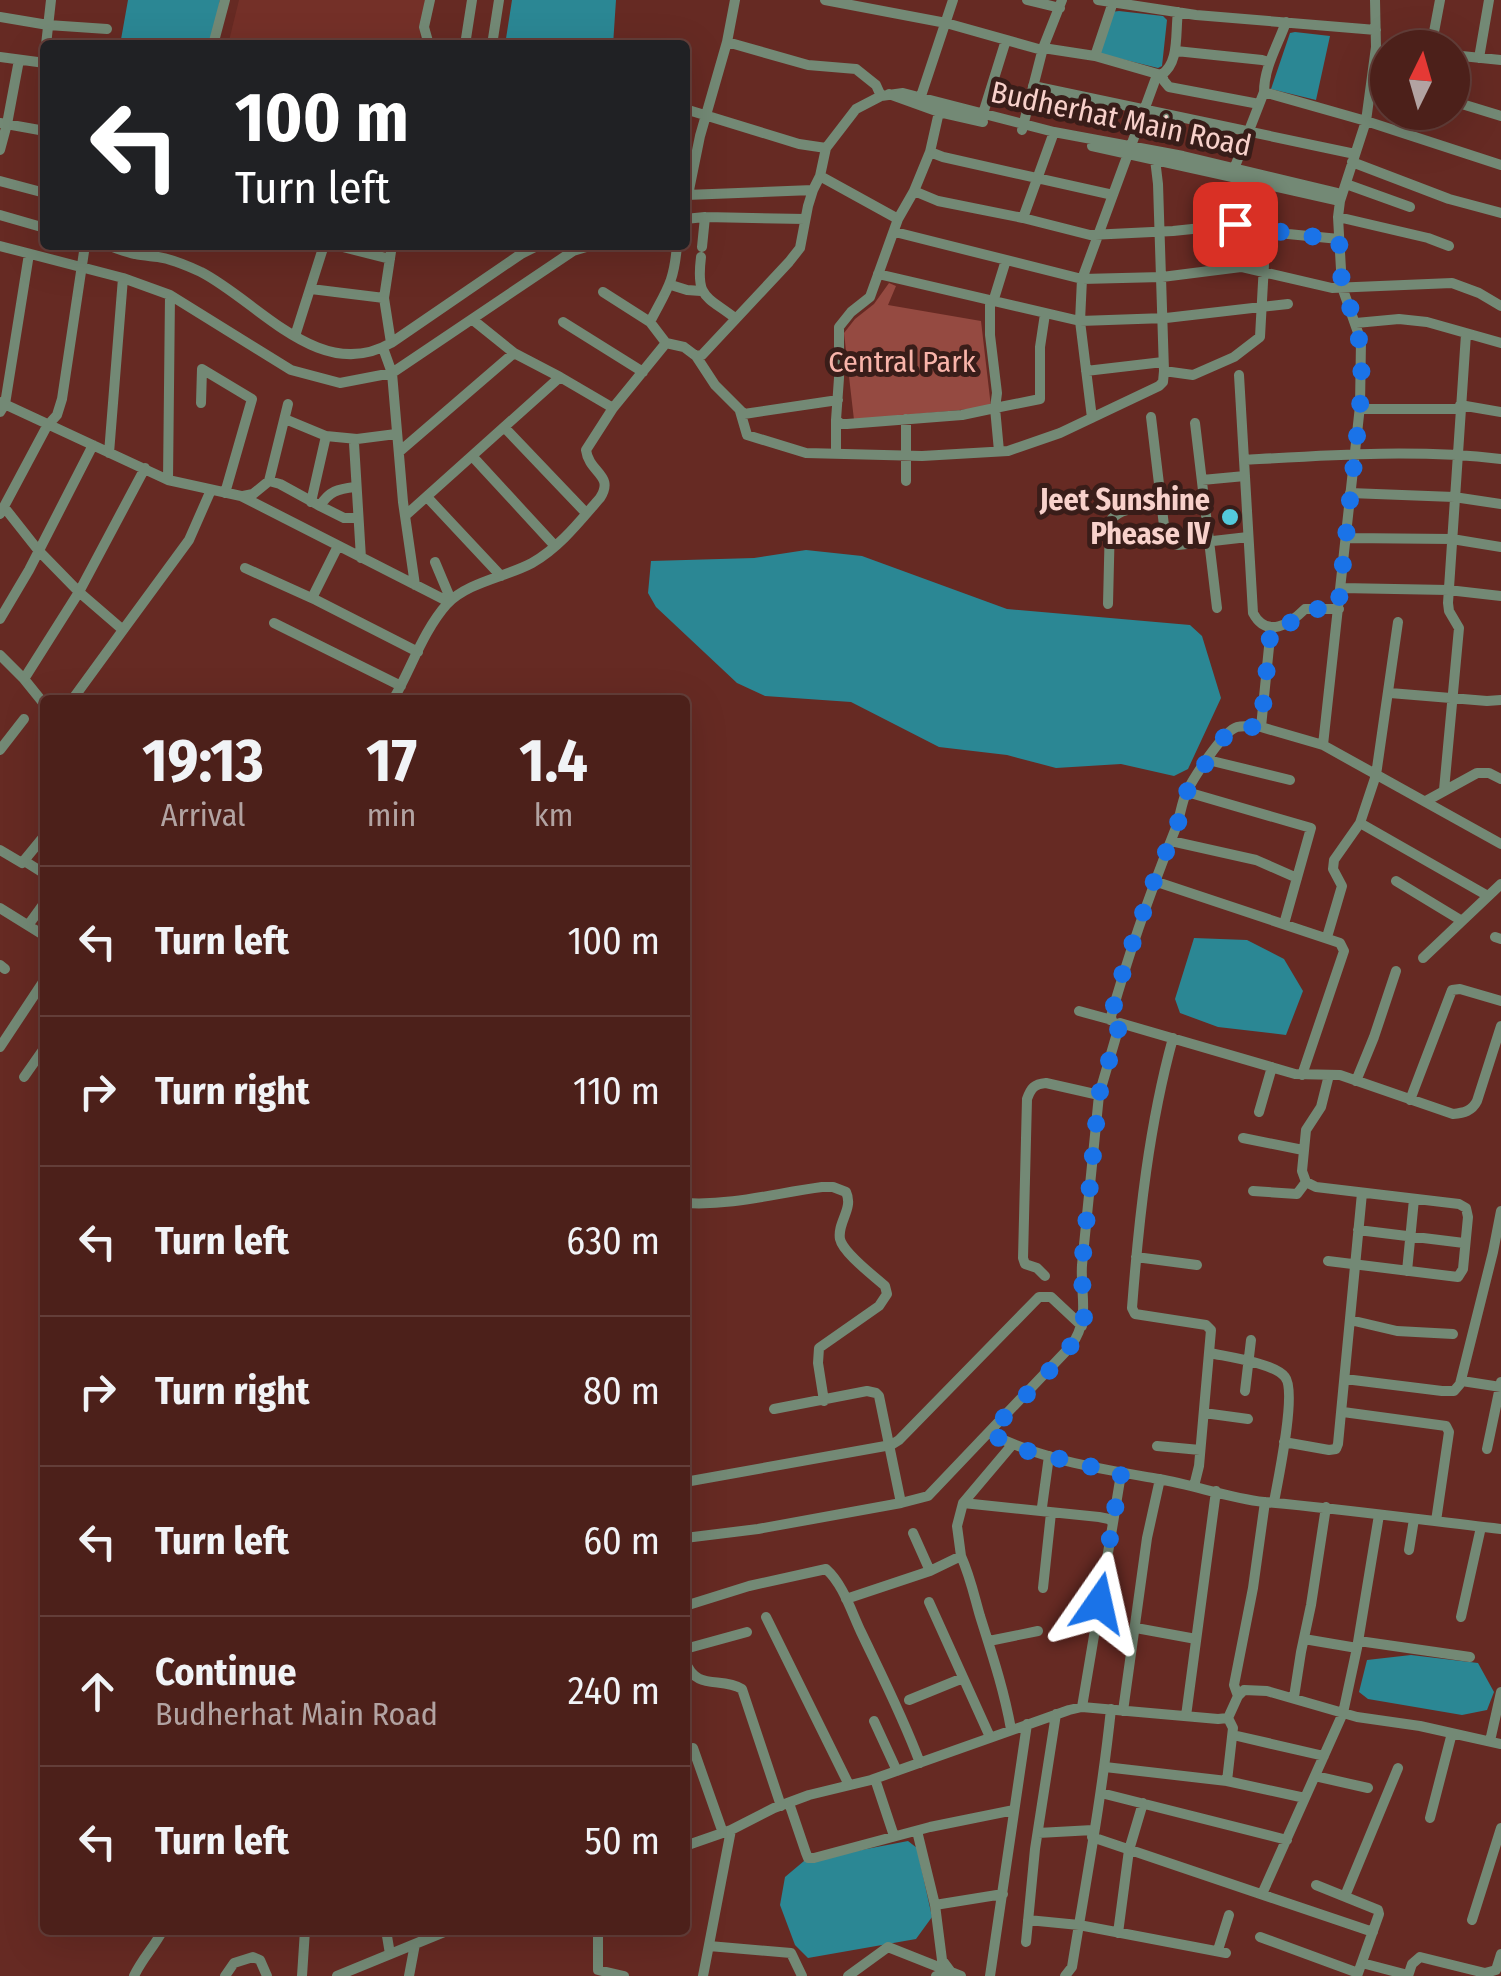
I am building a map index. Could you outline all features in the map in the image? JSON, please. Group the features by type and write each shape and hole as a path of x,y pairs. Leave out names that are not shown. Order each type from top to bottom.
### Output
{"street":[{"path":"46,40 51,0"},
{"path":"215,40 226,0"},
{"path":"428,40 424,27 430,0"},
{"path":"466,40 472,0"},
{"path":"493,40 499,0"},
{"path":"690,180 735,0"},
{"path":"825,0 946,23 1043,49 1094,56 1160,75 1169,88 1260,104"},
{"path":"919,100 952,0"},
{"path":"1022,127 1043,49 1061,4 1027,0"},
{"path":"1098,0 1178,12 1376,30 1375,0"},
{"path":"1434,30 1440,0"},
{"path":"1478,58 1489,0"},
{"path":"1094,56 1112,2"},
{"path":"1092,418 1080,321 1082,279 1144,110 1160,75 1171,67 1178,12"},
{"path":"0,17 48,25 107,28"},
{"path":"1234,169 1286,22"},
{"path":"982,118 1006,40"},
{"name":"Budherhat Main Road","path":"727,42 808,64 856,68 885,95 919,100 1053,135 1343,193"},
{"path":"1176,51 1269,62"},
{"path":"0,57 40,62"},
{"path":"1470,57 1501,60"},
{"path":"0,150 19,60"},
{"path":"1032,86 1248,130 1354,158 1449,199 1501,213"},
{"path":"1264,92 1501,165"},
{"path":"1322,745 1360,409 1362,356 1342,286 1338,217 1366,121 1370,92"},
{"path":"696,356 710,348 800,248 810,197 826,148 856,109 885,95"},
{"path":"1470,107 1501,116"},
{"path":"836,454 839,327 870,297 898,219 930,152 940,108"},
{"path":"690,111 799,144 826,148"},
{"path":"4,123 40,130"},
{"path":"1023,218 1053,135"},
{"path":"930,152 1113,195"},
{"path":"603,292 650,322 666,344 684,347 696,356 736,408 747,435 806,453 836,454 907,469 1008,451 1060,433 1163,382 1155,156"},
{"name":"Budherhat Main Road","path":"1155,156 1343,193"},
{"path":"820,176 898,219"},
{"path":"0,181 40,192"},
{"path":"914,191 938,201 1098,236 1250,223 1288,234 1339,239"},
{"path":"1343,193 1410,207"},
{"path":"690,195 810,197"},
{"path":"0,215 40,227"},
{"path":"704,217 698,277 701,290 736,318"},
{"path":"1338,217 1450,246"},
{"path":"690,218 805,219"},
{"path":"1086,371 1163,366 1193,375 1234,357 1260,336 1266,228"},
{"path":"894,232 1082,279 1162,277 1241,267 1322,287 1452,283 1501,306"},
{"path":"0,246 123,278 170,295 292,370 340,383 392,373 576,250"},
{"path":"83,250 58,416 47,426 2,511 79,592 123,630"},
{"path":"121,250 161,257 200,272 295,336 327,352 358,354 387,345 529,250"},
{"path":"295,336 323,250"},
{"path":"355,250 390,259"},
{"path":"391,250 384,298 387,345 415,585"},
{"path":"650,322 671,285 676,250"},
{"path":"29,254 2,406 168,480 241,496 450,601"},
{"path":"999,452 992,302 1006,260"},
{"path":"878,274 1080,321 1162,318 1288,304"},
{"path":"109,453 123,278"},
{"path":"671,285 701,290"},
{"path":"311,289 384,298"},
{"path":"168,480 170,295"},
{"path":"836,420 846,424 962,415 1040,399 1040,346 1045,314"},
{"path":"1352,314 1427,322 1501,344"},
{"path":"473,320 514,353 613,408"},
{"path":"563,322 643,372"},
{"path":"1444,790 1458,626 1448,606 1448,590 1466,334"},
{"path":"396,695 450,601 528,565 555,546 606,489 586,450 613,408 666,344"},
{"path":"399,452 514,353"},
{"path":"201,403 202,369 252,399 225,492"},
{"path":"1239,374 1256,621 1271,627 1290,623 1305,609 1338,609"},
{"path":"406,515 560,378"},
{"path":"736,408 748,414 838,400"},
{"path":"241,496 253,494 268,480 288,404"},
{"path":"1360,409 1460,407 1501,412"},
{"path":"1151,417 1165,534 1170,543 1248,537"},
{"path":"284,419 326,436 356,439 396,434"},
{"path":"906,419 907,469"},
{"path":"1195,423 1217,608"},
{"path":"504,426 586,514"},
{"path":"316,504 326,436"},
{"path":"356,439 360,558"},
{"path":"0,619 93,444"},
{"path":"1244,460 1354,454 1459,454 1501,460"},
{"path":"474,456 555,546"},
{"path":"24,679 79,592 146,468"},
{"path":"1202,480 1245,476"},
{"path":"268,480 344,518 358,518"},
{"path":"316,504 328,493 356,487"},
{"path":"76,695 189,540 212,490"},
{"path":"1350,493 1454,497 1501,504"},
{"path":"428,497 501,576"},
{"path":"1108,604 1110,521 1122,511 1161,506"},
{"path":"1346,538 1452,539 1501,547"},
{"path":"312,598 338,546"},
{"path":"435,562 450,601"},
{"path":"245,568 418,652"},
{"path":"1341,588 1448,590 1501,596"},
{"path":"1327,938 1342,886 1334,860 1360,823 1376,775 1398,622"},
{"path":"274,623 401,686"},
{"path":"1261,727 1271,627"},
{"path":"2,661 24,679 40,700"},
{"path":"1390,693 1501,700"},
{"path":"0,750 24,720"},
{"path":"690,1537 758,1529 928,1496 1071,1346 1082,1326 1080,1282 1099,1095 1124,968 1187,792 1225,736 1236,727 1261,727 1322,745 1501,844"},
{"path":"1208,760 1290,780"},
{"path":"1426,800 1477,773 1501,779"},
{"path":"1187,792 1312,828 1284,924"},
{"path":"1360,823 1488,896"},
{"path":"26,862 40,841"},
{"path":"1171,841 1256,860 1297,878"},
{"path":"0,850 40,871"},
{"path":"1396,880 1462,921"},
{"path":"1154,881 1340,944 1344,951 1302,1075"},
{"path":"1422,958 1501,884"},
{"path":"0,908 40,932"},
{"path":"29,924 40,909"},
{"path":"1356,1081 1396,971"},
{"path":"0,1047 40,987"},
{"path":"1410,1100 1452,990 1501,1001"},
{"path":"1080,1011 1302,1075 1340,1075 1447,1113 1474,1108 1496,1062 1501,1026"},
{"path":"1174,1038 1160,1085 1132,1308 1135,1314 1206,1325 1211,1330 1194,1486"},
{"path":"24,1078 40,1054"},
{"path":"1259,1112 1272,1067"},
{"path":"1328,1075 1321,1106 1306,1130 1302,1175 1306,1182 1316,1187 1460,1204 1466,1208 1468,1217 1458,1277 1328,1261"},
{"path":"1045,1276 1022,1258 1030,1089 1046,1083 1099,1095"},
{"path":"1243,1138 1303,1150"},
{"path":"1253,1191 1297,1194 1306,1182"},
{"path":"690,1203 710,1205 822,1187 846,1192 849,1203 840,1242 888,1294 879,1306 819,1348 824,1401"},
{"path":"1284,1442 1336,1449 1362,1193"},
{"path":"1407,1272 1414,1199"},
{"path":"1345,1379 1454,1390 1462,1380 1499,1235 1501,1211"},
{"path":"1358,1230 1464,1243"},
{"path":"1136,1257 1197,1265"},
{"path":"690,1481 891,1445 1039,1296 1050,1296 1082,1326"},
{"path":"1350,1320 1396,1331 1453,1334"},
{"path":"1245,1391 1251,1340"},
{"path":"1210,1353 1282,1373 1289,1381 1290,1409 1234,1686 1238,1696"},
{"path":"1462,1380 1501,1385 1487,1449"},
{"path":"774,1408 867,1391 876,1393 891,1445 901,1503"},
{"path":"1342,1412 1446,1426 1449,1432 1436,1521"},
{"path":"1204,1413 1248,1418"},
{"path":"989,1433 1012,1445 1121,1474 1270,1502 1501,1529"},
{"path":"1011,1730 1004,1690 961,1556 957,1526 962,1503 1012,1445"},
{"path":"1157,1446 1200,1450"},
{"path":"1042,1588 1049,1456"},
{"path":"1082,1707 1121,1474"},
{"path":"1064,1976 1072,1967 1093,1833 1136,1628 1160,1479"},
{"path":"1186,1716 1216,1491"},
{"path":"962,1503 1046,1510 1105,1518 1112,1523"},
{"path":"1294,1698 1326,1507"},
{"path":"1262,1894 1343,1713 1379,1515"},
{"path":"1408,1550 1414,1518"},
{"path":"1461,1617 1481,1527"},
{"path":"913,1534 930,1571"},
{"path":"846,1599 930,1571 961,1556"},
{"path":"690,1604 749,1586 826,1569 831,1572 904,1718 920,1764"},
{"path":"929,1602 990,1737"},
{"path":"766,1616 848,1785"},
{"path":"1136,1628 1196,1639"},
{"path":"989,1641 1038,1631"},
{"path":"690,1648 748,1632"},
{"path":"1304,1639 1470,1657"},
{"path":"690,1672 698,1679 734,1684 742,1689 808,1858 1014,1810"},
{"path":"909,1700 963,1678"},
{"path":"1228,1718 1238,1696 1250,1690 1343,1713 1496,1742 1501,1692"},
{"path":"690,1844 809,1795 875,1779 1082,1707 1228,1718"},
{"path":"1026,1942 1056,1714"},
{"path":"1227,1781 1233,1735 1233,1724 1228,1718"},
{"path":"874,1721 897,1771"},
{"path":"990,1976 1027,1724"},
{"path":"1430,1818 1452,1734"},
{"path":"1233,1735 1324,1756"},
{"path":"693,1748 727,1831 703,1976"},
{"path":"1105,1768 1227,1781 1305,1798"},
{"path":"1346,1896 1398,1768"},
{"path":"1315,1776 1368,1788"},
{"path":"875,1779 894,1836"},
{"path":"1101,1793 1287,1840"},
{"path":"1118,1933 1129,1850 1143,1804"},
{"path":"1472,1920 1501,1828"},
{"path":"917,1830 935,1905 942,1960 956,1974"},
{"path":"1038,1832 1093,1833 1129,1850 1373,1932"},
{"path":"1316,1885 1378,1910 1359,1970"},
{"path":"935,1905 1003,1894"},
{"path":"1028,1920 1222,1952 1229,1915"},
{"path":"134,1976 160,1935"},
{"path":"302,1976 305,1935"},
{"path":"387,1935 390,1954"},
{"path":"337,1976 430,1935"},
{"path":"598,1935 598,1970 624,1976"},
{"path":"1260,1937 1359,1970 1408,1976 1412,1964 1420,1958 1492,1972 1501,1954"},
{"path":"409,1976 414,1944"},
{"path":"709,1946 791,1953 802,1976"},
{"path":"848,1976 888,1947 956,1974"},
{"path":"225,1976 234,1963 253,1956 260,1960 267,1976"},
{"path":"936,1976 956,1974"}],"shaded area":[{"path":"239,0 425,0 420,40 229,40"}],"green space":[{"name":"Central Park","path":"889,283 896,286 888,305 981,321 991,407 854,420 844,333"}],"water":[{"path":"128,0 220,0 212,40 121,40"},
{"path":"512,0 616,0 613,40 506,40"},
{"path":"1111,12 1163,16 1167,20 1162,66 1097,53"},
{"path":"1290,33 1330,36 1316,100 1271,89"},
{"path":"806,550 862,556 1007,609 1190,625 1202,636 1221,698 1188,769 1174,776 1121,764 1056,768 1007,755 939,747 851,702 765,696 737,683 656,607 648,593 651,561 754,558"},
{"path":"1194,938 1247,940 1284,959 1303,991 1286,1035 1218,1027 1180,1013 1175,999"},
{"path":"1411,1655 1478,1663 1494,1692 1487,1710 1462,1715 1368,1699 1359,1692 1367,1660"},
{"path":"908,1841 917,1848 932,1917 916,1939 808,1958 795,1945 780,1905 785,1877 804,1861"}],"place":[{"name":"Jeet Sunshine Phease IV","path":"1230,517"}],"route":[{"path":"1099,1603 1121,1474 1020,1449 989,1433 1071,1346 1082,1326 1080,1282 1099,1095 1120,1023 1110,1020 1124,968 1185,795 1225,736 1236,727 1261,727 1271,627 1290,623 1305,609 1338,609 1360,409 1361,341 1340,278 1339,239 1288,234 1250,223 1235,224"}]}
